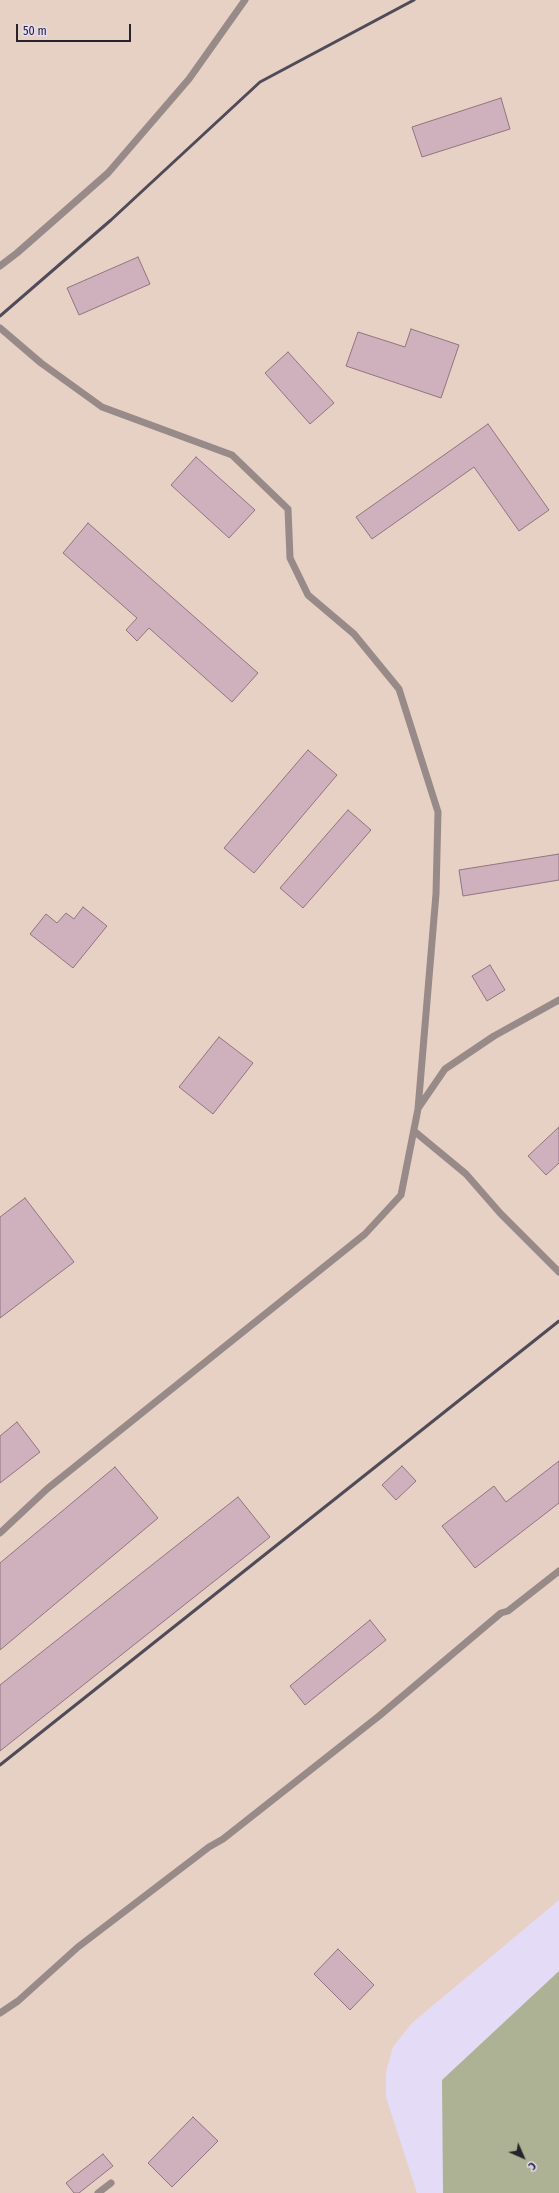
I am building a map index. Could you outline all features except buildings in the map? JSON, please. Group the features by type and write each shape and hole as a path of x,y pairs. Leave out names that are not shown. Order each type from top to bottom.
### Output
{"lane":[{"path":"0,266 17,253 108,173 189,79 245,0"},
{"path":"0,328 41,363 102,407 232,455 288,509 290,558 308,595 354,634 399,689 438,812 436,894 418,1109 401,1195 365,1234 46,1489 0,1533"},
{"path":"418,1109 445,1069 494,1036 559,1000"},
{"path":"414,1131 466,1174 500,1213 559,1272"},
{"path":"0,2013 18,2001 78,1948 209,1847 223,1839 379,1716 501,1614 508,1611 559,1571"},
{"path":"98,2193 111,2183"}],"shaded area":[{"path":"0,0 559,0 559,1900 412,2023 393,2047 386,2072 386,2097 417,2193 0,2193"}],"green space":[{"path":"559,1971 559,2193 443,2193 442,2080"}],"railway":[{"path":"0,316 111,220 260,82 414,0"},
{"path":"0,1765 559,1321"}]}
